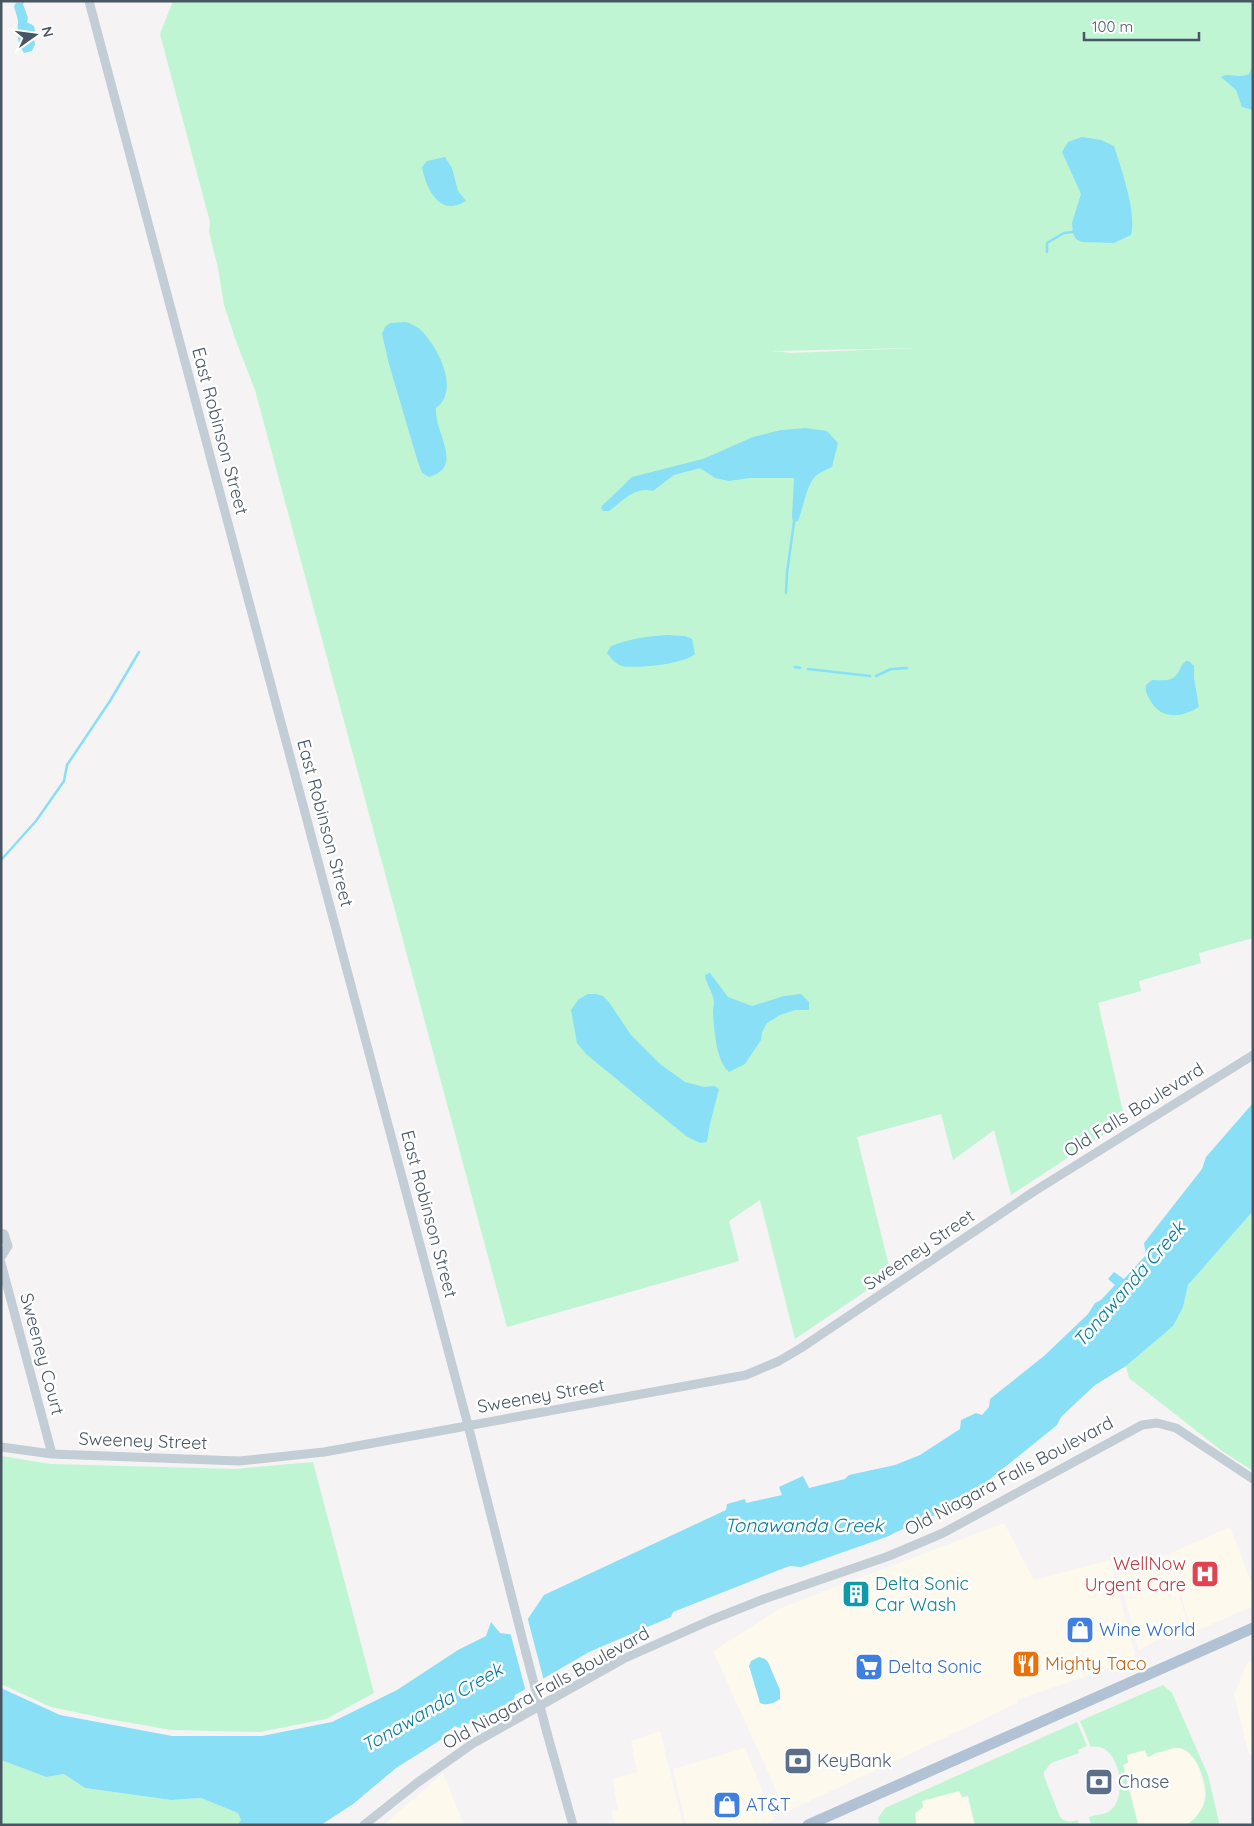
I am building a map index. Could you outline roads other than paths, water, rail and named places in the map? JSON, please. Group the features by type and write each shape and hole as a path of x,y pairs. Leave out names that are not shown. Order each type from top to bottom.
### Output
{"main road":[{"path":"808,1825 1253,1628"}],"street":[{"name":"East Robinson Street","path":"89,1 468,1425 526,1654 573,1825"},
{"name":"Old Falls Boulevard","path":"1033,1192 1253,1055"},
{"name":"Sweeney Street","path":"1,1447 52,1454 239,1461 324,1452 746,1375 780,1361 801,1348 1033,1192"},
{"path":"1,1233 4,1234 8,1246 1,1257"},
{"name":"Sweeney Court","path":"1,1262 52,1454"},
{"name":"Old Niagara Falls Boulevard","path":"364,1825 417,1783 472,1744 623,1659 764,1599 889,1556 943,1533 1138,1427 1151,1423 1170,1426 1253,1479"}],"water":[{"path":"24,2 28,18 27,22 34,26 35,44 32,51 24,53 19,42 18,20 14,6 16,3"},
{"path":"1253,66 1253,110 1242,107 1236,90 1221,77 1249,74"},
{"path":"1082,137 1101,140 1114,146 1130,203 1132,226 1131,235 1114,243 1082,242 1076,239 1073,233 1072,223 1081,194 1062,152 1068,142"},
{"path":"445,157 452,168 458,191 466,201 457,205 448,206 435,198 427,184 422,167 427,161"},
{"path":"406,322 423,332 429,340 440,359 447,381 443,400 436,408 447,457 445,465 440,472 429,477 422,473 417,459 382,334 385,327 390,323"},
{"path":"806,428 827,431 838,443 832,467 817,475 811,483 798,521 793,521 792,517 794,478 750,478 729,481 715,478 700,468 674,475 653,491 634,492 609,511 603,511 601,507 632,477 703,459 753,437 781,430"},
{"path":"667,635 685,636 692,639 695,654 690,658 671,663 629,667 617,664 607,653 611,646 625,641"},
{"path":"1186,661 1189,661 1194,666 1199,707 1178,715 1166,714 1160,711 1150,700 1146,693 1146,685 1152,680 1171,679 1177,675"},
{"path":"710,973 728,997 752,1006 784,996 801,994 809,1002 809,1010 795,1010 780,1015 767,1023 762,1032 761,1040 745,1064 729,1072 721,1060 716,1044 713,1013 714,999 705,975"},
{"path":"588,994 603,996 631,1035 660,1064 685,1082 704,1087 714,1086 719,1089 707,1142 700,1143 686,1136 586,1054 577,1043 571,1010 579,999"},
{"name":"Tonawanda Creek","path":"1253,1103 1253,1211 1188,1285 1183,1307 1173,1326 1126,1366 1095,1385 1061,1417 1057,1425 958,1505 889,1536 801,1567 790,1566 673,1612 671,1617 589,1652 515,1695 514,1700 460,1728 455,1726 443,1735 442,1739 396,1768 353,1804 321,1825 237,1825 241,1820 238,1813 201,1798 171,1800 85,1788 64,1774 46,1777 1,1760 1,1688 60,1715 172,1736 262,1736 332,1722 397,1690 458,1650 486,1636 491,1622 500,1633 517,1635 544,1595 726,1510 727,1504 745,1499 746,1503 782,1495 779,1487 803,1476 809,1488 845,1479 849,1475 895,1465 920,1455 960,1429 961,1420 976,1413 982,1415 989,1407 990,1399 1044,1356 1115,1285 1108,1279 1114,1272 1124,1279 1146,1255 1144,1243 1202,1169 1206,1157"},
{"path":"759,1657 768,1662 780,1690 780,1699 771,1704 760,1703 749,1666 751,1661"}],"waterway":[{"path":"1047,252 1047,243 1064,233 1073,232"},
{"path":"786,593 794,522"},
{"path":"1,860 36,821 64,781 67,765 110,701 139,652"},
{"path":"795,667 800,668"},
{"path":"876,676 891,669 907,668"},
{"path":"808,669 870,676"}],"place":[{"name":"WellNow Urgent Care","path":"1205,1574"},
{"name":"Delta Sonic Car Wash","path":"856,1594"},
{"name":"Wine World","path":"1080,1630"},
{"name":"Mighty Taco","path":"1026,1664"},
{"name":"Delta Sonic","path":"869,1667"},
{"name":"KeyBank","path":"798,1761"},
{"name":"Chase","path":"1099,1782"},
{"name":"AT&T","path":"727,1805"}]}
